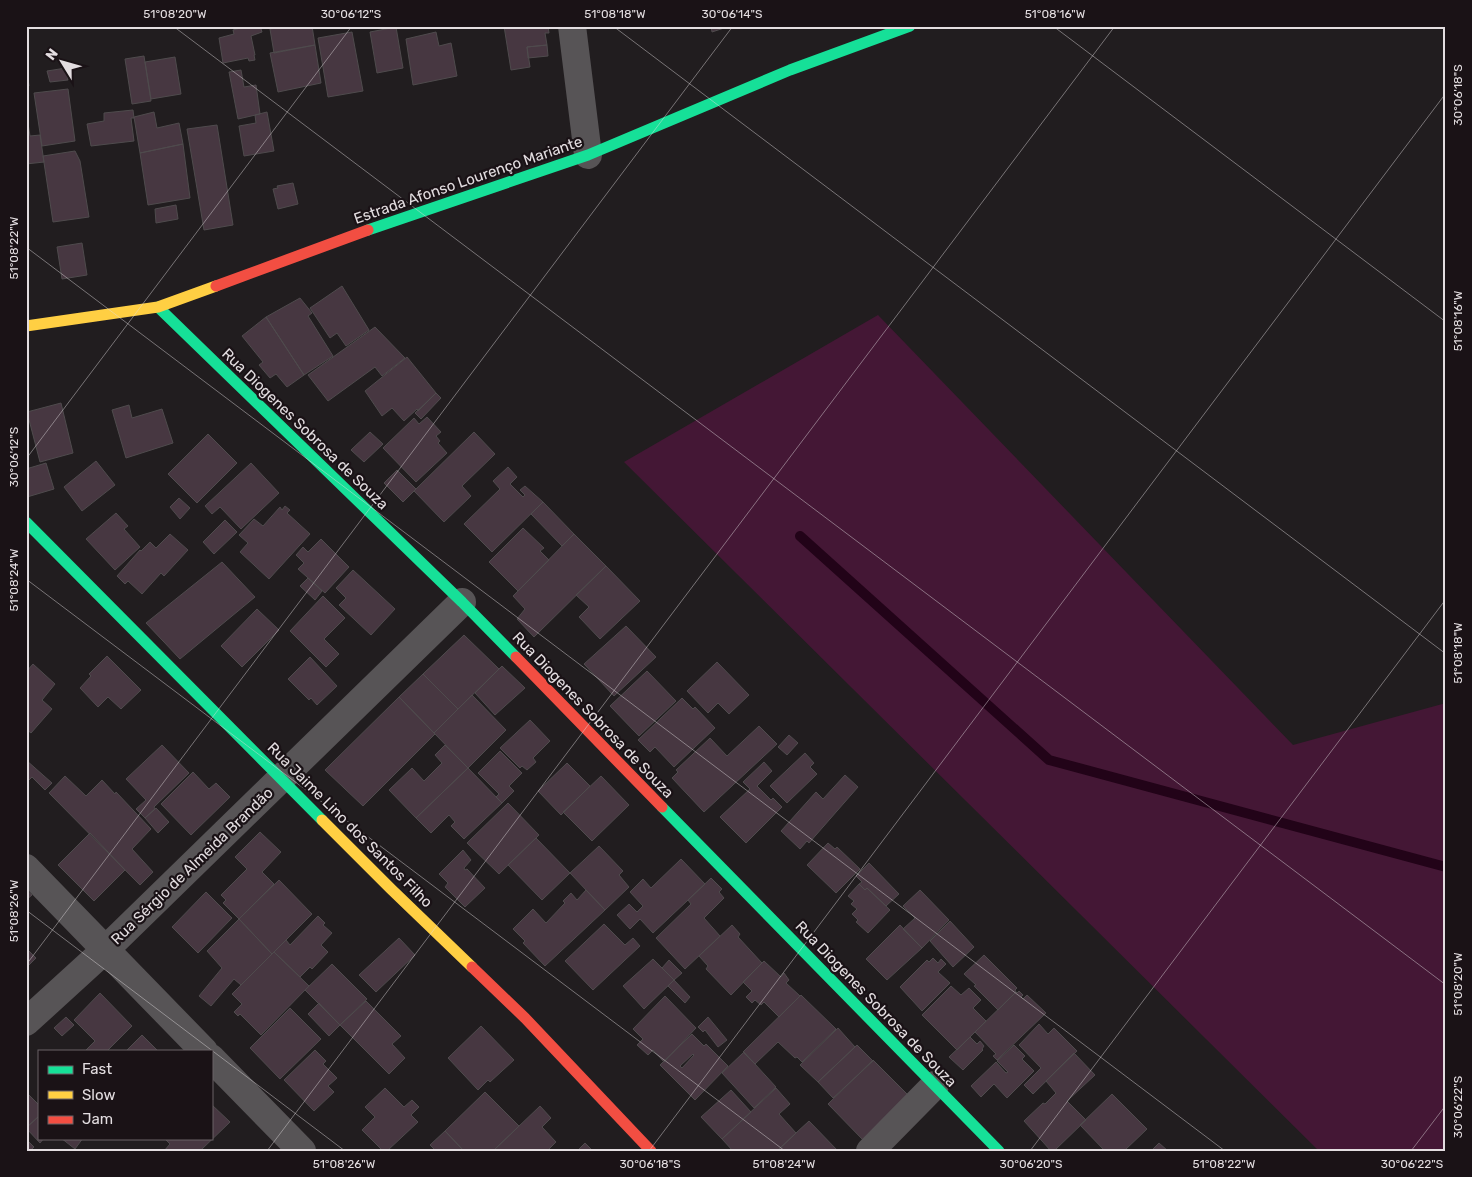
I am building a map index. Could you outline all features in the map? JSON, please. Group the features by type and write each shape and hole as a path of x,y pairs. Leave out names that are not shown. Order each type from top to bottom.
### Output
{"street":[{"path":"572,26 588,155"},
{"name":"Estrada Afonso Lourenço Mariante","path":"26,326 158,307 389,222 588,155 790,70 910,26"},
{"name":"Rua Diogenes Sobrosa de Souza","path":"158,307 462,602 999,1151"},
{"name":"Rua Jaime Lino dos Santos Filho","path":"26,522 421,919 525,1018 651,1151"},
{"name":"Rua Sérgio de Almeida Brandão","path":"26,1022 105,950 462,602"},
{"path":"26,868 203,1050"},
{"path":"212,1059 302,1151"},
{"path":"870,1151 935,1086"}],"shaded area":[{"path":"878,315 1293,745 1446,703 1446,1151 1319,1151 624,462"}],"building":[{"path":"248,26 260,26 262,32 251,36 255,60 249,61 248,58 223,63 219,38 234,34 233,30"},
{"path":"287,26 312,26 315,45 274,53 270,29"},
{"path":"504,26 548,26 549,33 545,33 547,45 527,47 530,67 511,70"},
{"path":"711,26 730,26 712,32"},
{"path":"396,27 403,68 377,73 370,32"},
{"path":"352,32 363,91 328,97 318,38"},
{"path":"436,32 439,46 451,43 457,76 413,85 406,39"},
{"path":"315,45 321,83 278,92 270,53"},
{"path":"547,45 548,56 528,58 527,47"},
{"path":"144,56 151,101 132,104 125,59"},
{"path":"175,57 181,94 151,99 145,62"},
{"path":"26,63 29,86 26,86"},
{"path":"66,68 68,80 50,82 47,71"},
{"path":"241,70 244,87 256,85 260,114 238,119 229,72"},
{"path":"68,89 75,141 42,146 34,93"},
{"path":"133,110 134,118 131,118 134,141 91,146 87,124 104,121 104,113"},
{"path":"26,111 30,136 40,135 44,162 26,164"},
{"path":"154,112 157,128 179,123 183,144 140,153 134,117"},
{"path":"267,112 274,151 244,156 239,126 256,123 255,115"},
{"path":"217,125 233,225 204,230 187,129"},
{"path":"183,144 190,198 148,205 140,153"},
{"path":"75,151 80,161 89,217 53,222 43,156"},
{"path":"293,183 298,204 278,209 273,189 278,188 277,186"},
{"path":"176,205 178,219 156,223 155,209"},
{"path":"82,243 87,275 62,279 57,247"},
{"path":"342,286 369,330 346,346 337,333 330,338 310,308"},
{"path":"300,298 312,313 308,316 333,356 304,375 266,317"},
{"path":"266,317 304,375 287,387 276,374 270,378 259,365 263,362 242,336"},
{"path":"375,327 405,358 382,376 375,367 328,401 308,375"},
{"path":"407,357 436,393 418,411 417,409 404,421 392,408 382,416 365,391"},
{"path":"436,393 441,398 421,419 415,413"},
{"path":"61,403 73,453 40,462 27,412"},
{"path":"129,405 132,418 162,409 173,443 126,458 112,410"},
{"path":"427,417 441,432 436,436 440,441 438,443 447,453 416,482 383,448 414,418 419,424"},
{"path":"370,432 383,444 364,462 351,450"},
{"path":"474,432 495,454 462,486 471,496 444,522 414,491"},
{"path":"208,434 237,463 197,503 168,474"},
{"path":"96,461 115,485 82,511 64,487"},
{"path":"46,463 54,489 27,497 26,469"},
{"path":"251,463 279,493 241,529 220,507 212,514 205,506"},
{"path":"508,467 517,477 510,484 523,497 525,495 520,490 525,486 543,502 492,552 464,524 500,489 493,481"},
{"path":"397,470 416,489 403,502 384,483"},
{"path":"179,498 190,508 180,519 170,507"},
{"path":"543,502 574,534 562,546 531,514"},
{"path":"285,506 290,510 287,513 310,534 269,579 240,552 248,543 239,535 254,519 263,526 280,507 282,510"},
{"path":"116,513 128,526 124,529 140,547 115,570 86,539"},
{"path":"225,520 237,532 214,554 203,542"},
{"path":"523,528 544,548 540,551 549,560 518,591 489,562"},
{"path":"170,534 188,550 164,576 161,573 142,594 128,581 125,584 117,576 140,550 150,542 156,548"},
{"path":"574,534 606,566 534,637 517,619 525,609 513,596"},
{"path":"321,539 349,567 325,593 298,569 304,563 296,555 303,547 308,552"},
{"path":"222,562 255,597 180,659 146,623"},
{"path":"606,566 640,601 600,639 579,617 589,607 576,595"},
{"path":"353,570 395,609 371,635 339,605 346,598 336,588"},
{"path":"308,578 322,591 315,600 300,586"},
{"path":"323,596 345,618 324,639 339,654 326,667 290,631"},
{"path":"257,609 279,630 242,667 221,646"},
{"path":"626,626 656,657 614,696 584,664"},
{"path":"464,635 499,669 458,709 423,674"},
{"path":"107,656 141,690 121,709 108,697 98,707 80,688 91,676 89,674"},
{"path":"310,657 337,686 317,705 311,698 309,700 288,679"},
{"path":"717,662 749,695 729,714 718,703 708,713 687,691"},
{"path":"33,664 55,684 42,700 52,709 31,733 26,729 26,672"},
{"path":"502,666 525,688 495,715 475,693"},
{"path":"647,671 676,701 639,736 610,706"},
{"path":"423,674 458,709 434,733 399,697"},
{"path":"472,695 506,730 468,768 434,733"},
{"path":"399,697 435,734 363,806 325,770"},
{"path":"682,698 693,709 695,707 715,728 674,767 655,747 650,752 638,740"},
{"path":"530,720 550,741 533,758 536,762 527,770 522,766 520,768 500,748"},
{"path":"759,726 777,744 704,812 672,778 678,772 676,770 710,738 727,756"},
{"path":"789,735 798,743 787,755 778,747"},
{"path":"162,745 189,773 145,818 136,809 146,800 126,779"},
{"path":"445,745 468,768 416,818 389,790 412,768 424,781 442,763 435,755"},
{"path":"500,751 522,773 509,786 514,791 502,803 496,797 499,794 478,773"},
{"path":"805,753 814,763 810,767 817,774 787,803 770,786"},
{"path":"26,760 52,783 45,790 32,777 26,783"},
{"path":"764,762 772,771 757,786 771,800 773,798 782,807 746,843 720,817 750,789 743,782"},
{"path":"567,763 590,786 561,815 538,791"},
{"path":"468,768 502,803 464,839 451,826 455,822 449,815 431,833 416,818"},
{"path":"193,772 209,789 216,783 230,797 191,835 161,804"},
{"path":"845,775 858,787 809,843 807,841 800,849 781,831 816,792 823,799"},
{"path":"65,776 86,796 102,780 151,829 132,849 153,872 140,885 49,793"},
{"path":"601,776 629,805 592,841 563,812"},
{"path":"508,803 539,835 499,874 467,843"},
{"path":"156,808 169,822 158,833 145,818"},
{"path":"260,832 281,852 262,872 274,884 239,919 223,903 226,900 221,895 247,869 235,857"},
{"path":"90,833 125,870 94,901 58,865"},
{"path":"536,838 570,873 542,900 508,865"},
{"path":"828,843 835,849 837,847 860,869 836,893 807,865"},
{"path":"599,846 623,871 619,875 629,887 605,910 570,873"},
{"path":"463,850 471,860 464,868 465,870 467,869 485,888 465,907 445,887 448,883 439,874"},
{"path":"681,859 705,884 653,933 640,919 630,929 617,915 629,904 637,912 643,906 630,892 643,879 651,888"},
{"path":"869,863 899,894 886,906 867,888 865,890 859,884 862,882 856,876"},
{"path":"711,878 722,889 719,892 724,898 704,918 720,936 685,969 656,938 691,904 688,900"},
{"path":"279,880 312,914 272,954 239,919"},
{"path":"859,884 865,890 867,888 890,910 868,933 856,922 858,920 852,914 857,909 851,904 854,901 848,896"},
{"path":"26,890 32,895 26,900"},
{"path":"586,890 605,910 545,966 523,943 525,941 513,929 533,909 546,923 565,903 563,901 571,893 577,900"},
{"path":"920,890 949,920 922,948 903,929 915,918 903,906"},
{"path":"206,892 232,918 198,953 172,927"},
{"path":"318,916 325,923 323,925 332,933 321,945 328,952 312,969 310,967 300,977 274,952 286,940 290,945"},
{"path":"239,919 272,954 241,985 234,979 211,1006 199,996 222,968 207,951"},
{"path":"950,921 974,947 953,967 930,941"},
{"path":"604,924 625,945 633,938 640,946 593,990 565,961"},
{"path":"732,925 740,934 738,937 762,963 731,995 706,969 708,966 699,956"},
{"path":"900,925 922,948 887,980 866,959"},
{"path":"399,938 415,955 376,992 359,975"},
{"path":"26,948 36,958 26,968"},
{"path":"274,952 309,986 261,1035 240,1014 238,1016 234,1012 242,1004 232,994"},
{"path":"984,955 1017,988 1016,992 998,1010 964,974"},
{"path":"933,958 938,963 941,959 946,964 938,972 950,983 922,1011 900,987 927,960 929,962"},
{"path":"653,959 674,980 644,1009 623,986"},
{"path":"669,960 682,973 674,980 662,968"},
{"path":"764,961 781,977 784,973 789,980 786,983 800,996 779,1017 764,1002 761,1005 755,1000 752,1003 746,997 752,991 743,982"},
{"path":"332,964 367,999 340,1025 305,990"},
{"path":"674,980 690,997 685,1003 668,986"},
{"path":"951,986 961,995 969,988 981,1000 973,1008 986,1021 957,1050 922,1015"},
{"path":"1019,991 1023,995 1021,997 1023,999 1027,995 1046,1013 997,1060 993,1056 996,1054 975,1032"},
{"path":"100,993 132,1026 108,1050 86,1050 95,1041 74,1020"},
{"path":"801,995 836,1029 802,1062 778,1042 755,1064 743,1052"},
{"path":"665,996 696,1028 664,1062 653,1050 648,1055 637,1045 643,1039 633,1029"},
{"path":"366,1001 401,1036 392,1044 405,1058 389,1074 340,1025"},
{"path":"319,1003 340,1025 329,1036 308,1014"},
{"path":"290,1008 321,1039 280,1079 250,1048"},
{"path":"66,1017 74,1025 62,1036 54,1028"},
{"path":"708,1017 727,1040 718,1047 705,1030 703,1032 698,1027"},
{"path":"1039,1024 1048,1034 1054,1028 1077,1051 1033,1094 1024,1085 1041,1068 1019,1045"},
{"path":"481,1026 514,1060 490,1082 488,1080 478,1090 448,1058"},
{"path":"838,1028 855,1047 818,1082 800,1065"},
{"path":"692,1034 704,1046 706,1044 728,1066 695,1100 660,1065","holes":["693,1054 682,1068 680,1066"]},
{"path":"142,1035 157,1050 127,1050"},
{"path":"970,1037 977,1044 980,1041 984,1046 983,1050 963,1070 949,1057"},
{"path":"857,1045 873,1061 833,1098 818,1082"},
{"path":"1014,1045 1025,1056 1022,1059 1034,1071 1007,1098 994,1084 981,1097 971,1086 996,1062 1006,1073 1008,1072 997,1061"},
{"path":"315,1050 326,1061 323,1064 337,1078 328,1086 334,1092 314,1111 284,1080"},
{"path":"744,1052 776,1087 754,1108 722,1073"},
{"path":"1074,1053 1095,1075 1067,1101 1086,1120 1054,1151 1051,1151 1024,1121 1056,1093 1046,1081"},
{"path":"873,1060 910,1097 864,1141 828,1104"},
{"path":"385,1088 404,1107 412,1100 419,1107 411,1115 418,1122 387,1151 383,1151 362,1130 375,1117 365,1107"},
{"path":"776,1088 790,1104 779,1114 796,1133 777,1151 733,1151 722,1139"},
{"path":"731,1090 751,1112 722,1139 701,1117"},
{"path":"26,1092 38,1104 38,1117 26,1128"},
{"path":"485,1092 519,1126 493,1151 464,1151 445,1131"},
{"path":"1112,1094 1147,1129 1124,1151 1105,1151 1080,1125"},
{"path":"212,1105 230,1122 212,1139"},
{"path":"540,1106 551,1118 542,1127 556,1142 547,1151 493,1151"},
{"path":"38,1117 38,1140 42,1140 40,1143 26,1128"},
{"path":"809,1121 838,1151 777,1151 796,1133"},
{"path":"445,1131 464,1151 436,1151 430,1145"},
{"path":"26,1139 34,1147 30,1151 26,1151"},
{"path":"64,1140 82,1140 75,1149"},
{"path":"166,1140 211,1140 200,1151 164,1151 170,1144"},
{"path":"585,1143 593,1151 577,1151"},
{"path":"1159,1143 1168,1151 1151,1151"}],"waterway":[{"path":"800,536 1049,760 1446,867"}],"traffic: fast":[{"path":"368,230 588,155 790,70 910,26"},
{"path":"158,307 462,602 516,657"},
{"path":"26,522 322,820"},
{"path":"662,807 999,1151"}],"traffic: slow":[{"path":"26,326 158,307 216,286"},
{"path":"322,820 472,967"}],"traffic: jam":[{"path":"216,286 368,230"},
{"path":"516,657 662,807"},
{"path":"472,967 525,1018 651,1151"}]}
